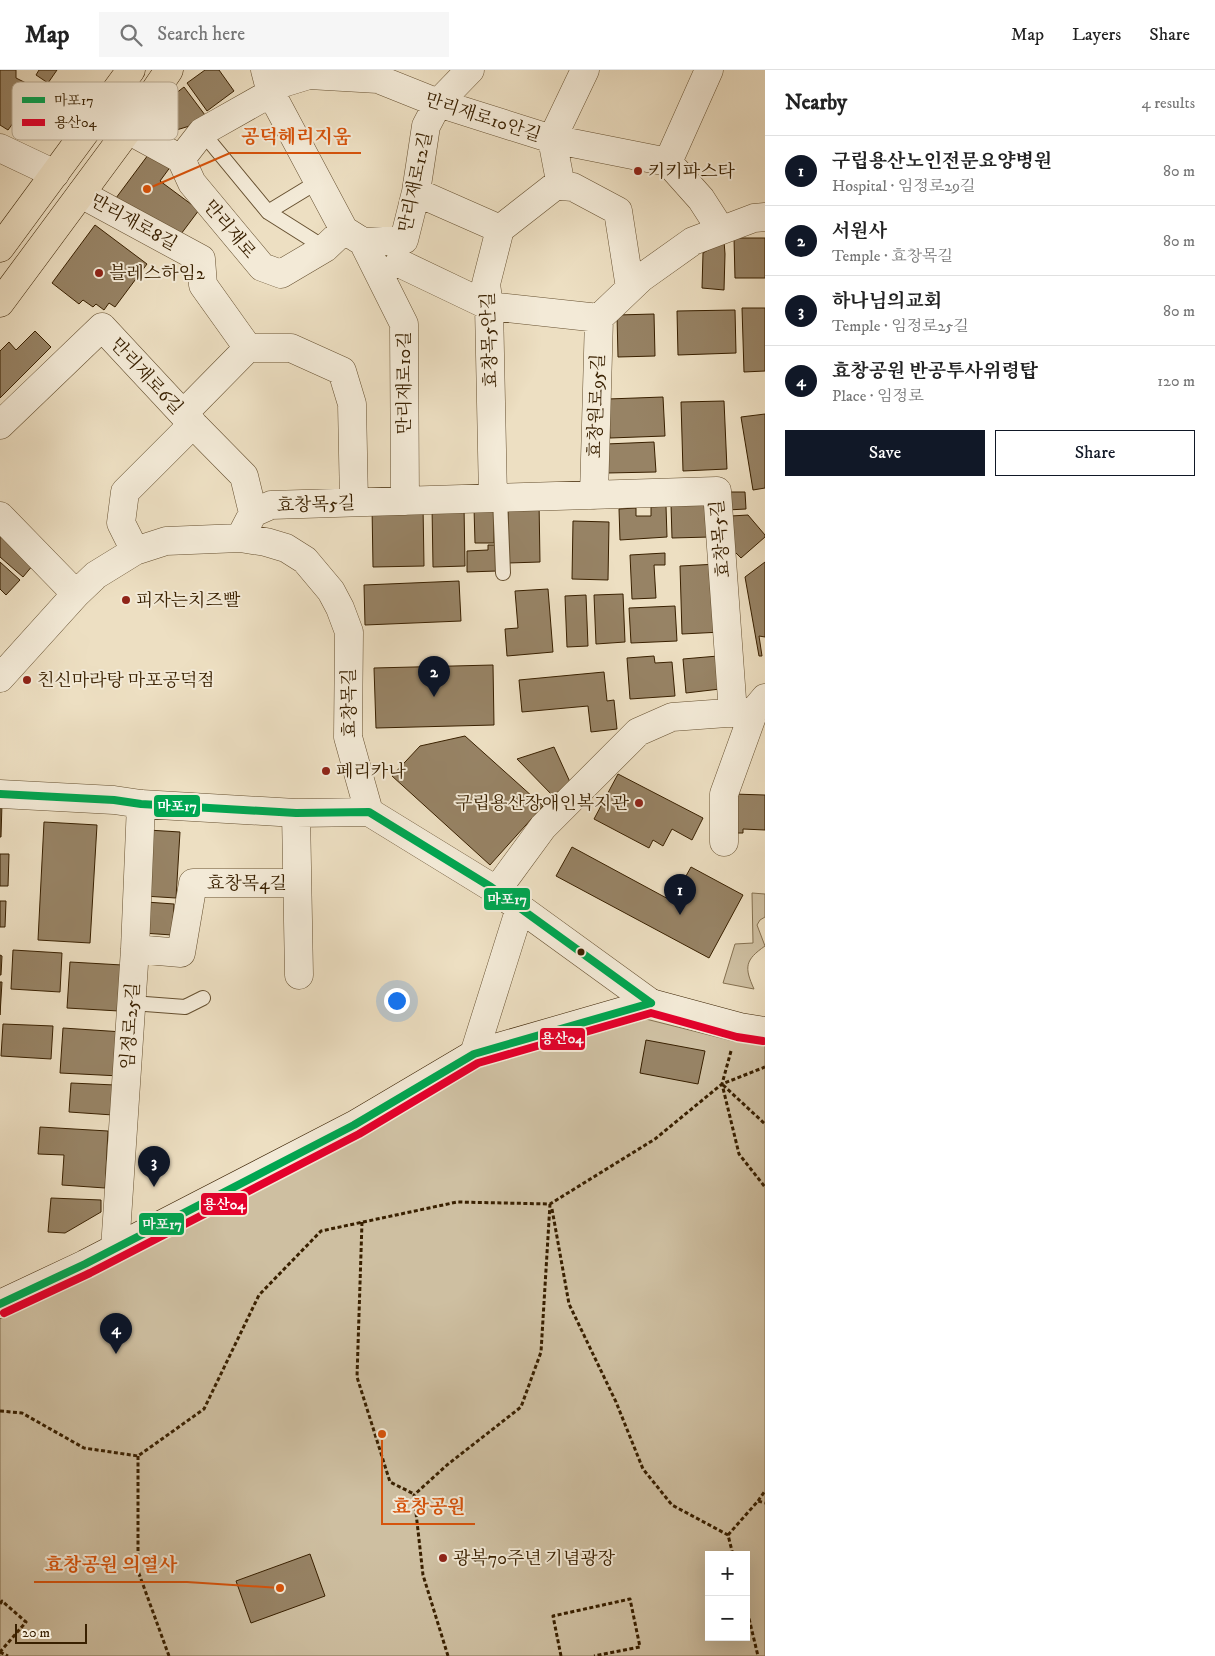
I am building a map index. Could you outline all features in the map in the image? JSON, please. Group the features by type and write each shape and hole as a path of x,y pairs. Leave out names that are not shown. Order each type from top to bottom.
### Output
{"main road":[{"path":"122,82 131,70"},
{"path":"162,82 170,70"},
{"path":"0,248 80,140"},
{"path":"0,303 121,140"}],"street":[{"name":"만리재로12길","path":"344,240 401,252 416,192 426,126 438,103 470,70"},
{"path":"561,186 552,139 585,70"},
{"path":"709,70 668,162 701,199 721,230"},
{"name":"만리재로10안길","path":"269,83 310,74 378,79 438,103 552,139 668,162"},
{"path":"146,140 181,159 202,132 269,83"},
{"name":"만리재로10길","path":"269,83 319,181 344,240 404,324 405,501"},
{"path":"0,148 55,174"},
{"name":"만리재로","path":"181,159 192,183 262,267 281,274 344,240"},
{"path":"416,192 500,229 555,186 573,187 618,211 630,288"},
{"name":"만리재로8길","path":"81,194 201,259 203,285 248,348"},
{"path":"401,252 489,306 599,318 641,278 693,241 754,218 765,217"},
{"name":"효창목5안길","path":"496,498 489,306 486,284 500,229"},
{"path":"401,252 404,324"},
{"name":"효창원로95길","path":"594,495 599,318"},
{"name":"만리재로6길","path":"0,425 102,327 244,476 253,513"},
{"path":"135,551 121,523 125,492 248,348 291,348 342,372 352,404 354,502"},
{"name":"효창목5길","path":"240,538 253,513 271,505 717,492 750,707"},
{"path":"0,516 76,594"},
{"name":"효창목길","path":"0,678 76,594 96,576 135,551 166,542 240,538 266,542 286,548 305,560 331,591 349,632 348,737 369,812"},
{"path":"496,890 543,827 638,732 672,717 750,707 724,794 724,842"},
{"path":"0,794 296,813 369,812 496,890 651,1002 752,1029"},
{"name":"임정로25길","path":"115,1249 136,949 141,804"},
{"name":"효창목4길","path":"296,813 299,975"},
{"name":"효창목4길","path":"136,949 181,953 193,883 297,883"},
{"path":"474,1054 520,908"},
{"path":"0,1304 115,1249 354,1125 474,1054 651,1002"}],"lane":[{"path":"202,132 268,212 344,240"},
{"path":"268,212 319,181"},
{"path":"496,498 503,573"},
{"path":"132,1003 185,1007 204,998"}],"path":[{"path":"752,1029 733,1041 722,1084 739,1154 765,1187"},
{"path":"0,1411 22,1412 84,1448 138,1456 204,1409 259,1295 321,1231 458,1202 550,1204 655,1139 722,1084 765,1067"},
{"path":"722,1084 765,1124"},
{"path":"414,1494 447,1465 521,1407 541,1352 550,1204"},
{"path":"550,1204 569,1304 616,1402 643,1469 672,1505 728,1535 732,1551"},
{"path":"362,1222 358,1377 390,1482 414,1494"},
{"path":"138,1456 138,1571 169,1656"},
{"path":"728,1535 758,1501 765,1490"},
{"path":"414,1494 424,1575 448,1656"},
{"path":"758,1501 765,1503"},
{"path":"561,1656 553,1616 630,1599 640,1647 594,1656"},
{"path":"0,1604 2,1601 26,1622 0,1652 8,1656"},
{"path":"750,1623 758,1656"}],"shaded area":[{"path":"752,893 765,894 765,917 757,925 765,946 753,956 748,964 749,975 754,989 723,983 735,944 753,943"},
{"path":"634,1016 733,1041 765,1040 765,1656 0,1656 0,1314 477,1065"}],"building":[{"path":"0,70 16,70 16,78 24,82 12,82 12,125 8,130 0,125"},
{"path":"39,70 57,70 49,82 36,75"},
{"path":"205,70 219,70 234,91 207,111 187,83"},
{"path":"184,87 205,115 193,125 178,130 178,92"},
{"path":"151,151 171,166 160,181 199,210 181,234 116,198"},
{"name":"블레스하임2","path":"95,225 147,264 115,307 109,303 104,310 96,304 93,307 83,300 79,304 52,283"},
{"path":"734,238 765,238 765,278 735,278"},
{"path":"724,241 724,290 702,288 703,253"},
{"path":"742,308 765,308 765,371 744,372"},
{"path":"735,310 736,353 678,355 677,311"},
{"path":"654,314 655,356 618,357 617,315"},
{"path":"35,331 51,347 0,398 0,351 9,342 16,350"},
{"path":"663,397 665,436 610,438 608,399"},
{"path":"724,401 727,469 683,471 681,402"},
{"path":"765,414 765,488 753,490 741,417"},
{"path":"654,442 656,472 607,473 606,444"},
{"path":"727,492 745,492 746,509 727,510"},
{"path":"508,501 539,501 540,562 508,563"},
{"path":"708,503 710,537 672,538 671,504"},
{"path":"423,505 424,566 373,567 372,506"},
{"path":"432,506 464,506 465,566 433,567"},
{"path":"666,506 667,537 620,540 619,509 636,508 636,516 651,516 651,507"},
{"path":"474,508 494,508 494,543 475,543"},
{"path":"748,515 765,537 741,558 731,548 731,516"},
{"path":"573,521 609,522 608,580 572,579"},
{"path":"0,535 33,565 23,577 0,557"},
{"path":"488,545 496,545 497,571 467,572 467,551 488,550"},
{"path":"665,553 665,565 654,565 656,598 632,599 630,555"},
{"path":"0,562 20,580 6,595 0,589"},
{"path":"765,562 765,637 759,636 762,656 759,656 745,577"},
{"path":"718,564 722,632 682,634 680,566"},
{"path":"459,581 461,621 365,625 364,585"},
{"path":"548,589 553,652 507,656 505,629 518,628 515,591"},
{"path":"623,594 625,642 596,644 594,595"},
{"path":"586,595 588,646 567,647 565,596"},
{"path":"675,606 677,641 631,643 629,608"},
{"path":"654,656 655,663 672,662 675,696 630,699 627,658"},
{"path":"718,656 720,689 686,693 683,659"},
{"path":"493,665 494,725 376,728 374,668"},
{"path":"604,672 607,701 614,700 617,729 591,732 588,706 522,712 519,680"},
{"path":"465,736 543,806 490,865 392,776 420,746"},
{"path":"554,747 570,782 553,796 517,759"},
{"name":"구립용산장애인복지관","path":"618,774 703,818 692,840 672,829 663,846 653,840 649,848 594,819"},
{"path":"733,794 765,795 765,830 743,829 743,833 732,833"},
{"path":"0,803 2,803 1,837 0,837"},
{"path":"44,822 97,825 90,943 38,940"},
{"path":"148,830 180,832 176,898 144,896"},
{"path":"572,847 672,901 691,867 743,895 709,958 556,876"},
{"path":"0,854 9,854 8,886 0,886"},
{"path":"0,901 6,901 5,927 0,927"},
{"path":"146,902 174,904 172,935 143,933"},
{"path":"13,950 62,953 60,992 11,989"},
{"path":"0,955 2,956 1,975 0,975"},
{"path":"70,962 122,965 119,1011 67,1008"},
{"path":"0,982 2,982 0,1015"},
{"path":"3,1024 53,1026 51,1059 1,1056"},
{"path":"63,1028 123,1032 120,1076 60,1073"},
{"path":"646,1040 705,1051 698,1084 640,1073"},
{"path":"71,1083 115,1085 113,1115 69,1112"},
{"path":"40,1127 108,1131 105,1188 62,1185 64,1155 38,1154"},
{"path":"51,1198 101,1200 101,1212 65,1233 48,1232"},
{"path":"310,1554 325,1596 251,1623 236,1581"}],"transit line":[{"name":"마포17","path":"0,794 296,813 369,812 491,887 651,1003"},
{"name":"마포17","path":"0,1304 85,1264 354,1125 474,1054 651,1003"},
{"name":"용산04","path":"4,1313 90,1273 359,1134 478,1063 651,1013 737,1037 763,1041"}],"place":[{"name":"키키파스타","path":"638,171"},
{"name":"공덕헤리지움","path":"147,189"},
{"name":"블레스하임2","path":"99,273"},
{"name":"피자는치즈빨","path":"126,600"},
{"name":"친신마라탕 마포공덕점","path":"27,680"},
{"name":"서원사","path":"434,697"},
{"name":"페리카나","path":"326,771"},
{"name":"구립용산장애인복지관","path":"639,803"},
{"name":"구립용산노인전문요양병원","path":"680,915"},
{"name":"하나님의교회","path":"154,1187"},
{"name":"효창공원 반공투사위령탑","path":"116,1354"},
{"name":"효창공원","path":"382,1434"},
{"name":"광복70주년 기념광장","path":"443,1558"},
{"name":"효창공원 의열사","path":"280,1588"}]}
